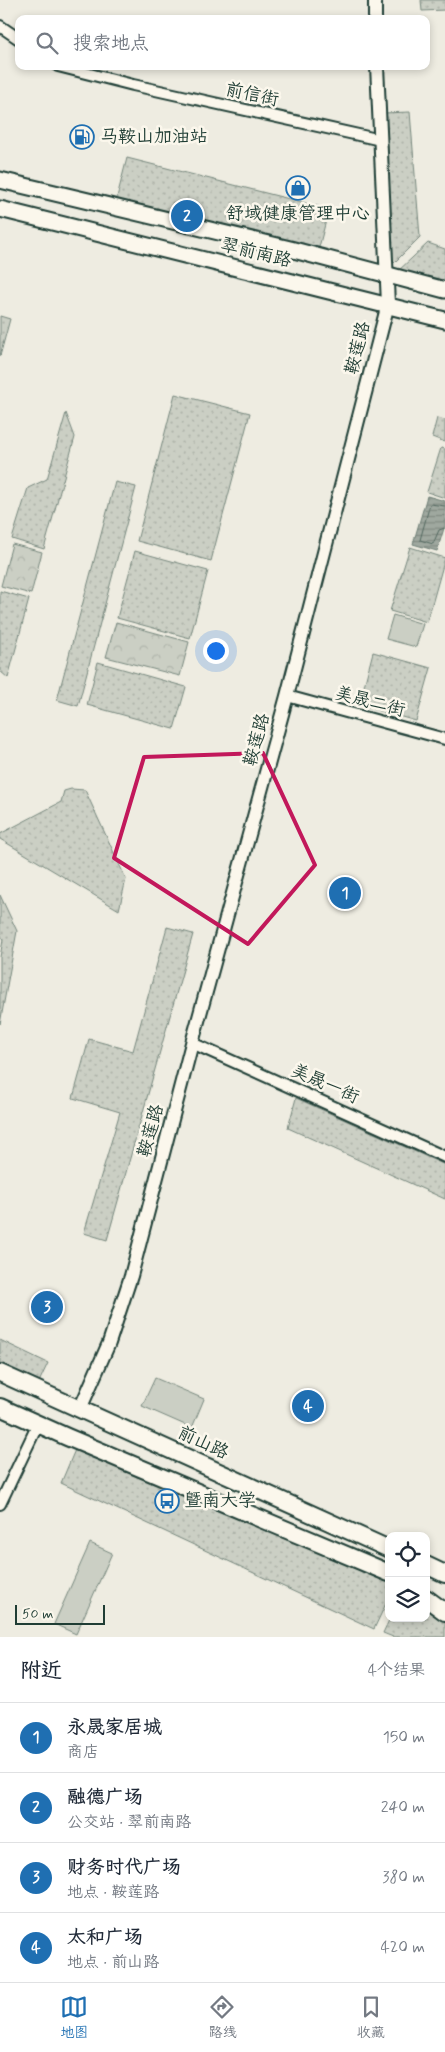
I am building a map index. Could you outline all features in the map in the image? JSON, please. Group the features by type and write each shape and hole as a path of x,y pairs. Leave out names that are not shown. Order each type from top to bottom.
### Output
{"main road":[{"name":"翠前南路","path":"0,180 290,249 445,290"},
{"name":"翠前南路","path":"0,209 388,304 445,320"},
{"name":"前山路","path":"0,1373 385,1548"},
{"path":"0,1407 385,1571"},
{"path":"430,1567 445,1574"},
{"path":"430,1592 445,1598"},
{"path":"430,1601 445,1612"}],"street":[{"path":"375,0 375,15"},
{"path":"0,26 15,36"},
{"name":"前信街","path":"74,70 380,140"},
{"name":"鞍莲路","path":"80,1409 109,1343 131,1276 192,1043 287,696 388,304 377,70"},
{"name":"美晟二街","path":"287,696 445,739"},
{"name":"美晟一街","path":"192,1043 445,1156"},
{"path":"0,1504 38,1424"}],"highlighted area":[{"path":"263,753 315,865 248,944 114,858 144,757"}],"green space":[{"path":"421,0 445,0 445,10 422,11"},
{"path":"410,112 420,237 391,266 383,113"},
{"path":"127,158 329,209 318,251 116,201"},
{"path":"428,243 445,249 445,285 397,272"},
{"path":"0,316 10,319 0,356"},
{"path":"175,394 250,413 211,561 137,541"},
{"path":"66,413 75,437 44,549 12,539 28,488 47,479"},
{"path":"437,418 445,420 445,442 432,437"},
{"path":"441,448 445,449 445,498 427,492"},
{"path":"115,482 136,487 78,706 57,700"},
{"path":"12,544 42,552 31,594 1,586"},
{"path":"410,547 445,558 427,622 390,611"},
{"path":"135,551 208,571 190,638 117,618"},
{"path":"0,591 29,599 8,678 0,671"},
{"path":"393,615 423,624 416,647 386,639"},
{"path":"116,622 189,642 180,676 106,657"},
{"path":"373,652 431,668 416,721 359,705"},
{"path":"98,662 186,687 174,729 87,705"},
{"path":"71,789 85,790 126,879 119,910 0,839 0,834 61,802 64,791"},
{"path":"0,895 17,931 0,1024 0,957 3,940 0,933"},
{"path":"167,927 193,934 107,1240 84,1233 120,1112 73,1098 89,1039 133,1051"},
{"path":"296,1098 445,1165 445,1199 288,1128"},
{"path":"0,1340 48,1363 39,1382 0,1364"},
{"path":"155,1378 204,1399 192,1428 142,1406"},
{"path":"77,1445 385,1575 385,1606 374,1629 61,1483"},
{"path":"90,1543 112,1553 76,1634 54,1624"},
{"path":"430,1609 445,1621 445,1637 393,1637 383,1633 388,1622 430,1622"}],"water":[{"path":"427,496 445,501 445,525 437,551 413,544"}],"place":[{"name":"马鞍山加油站","path":"82,137"},
{"name":"舒域健康管理中心","path":"298,188"},
{"name":"融德广场","path":"187,216"},
{"name":"永晟家居城","path":"345,893"},
{"name":"财务时代广场","path":"47,1307"},
{"name":"太和广场","path":"308,1406"},
{"name":"暨南大学","path":"167,1501"}]}
